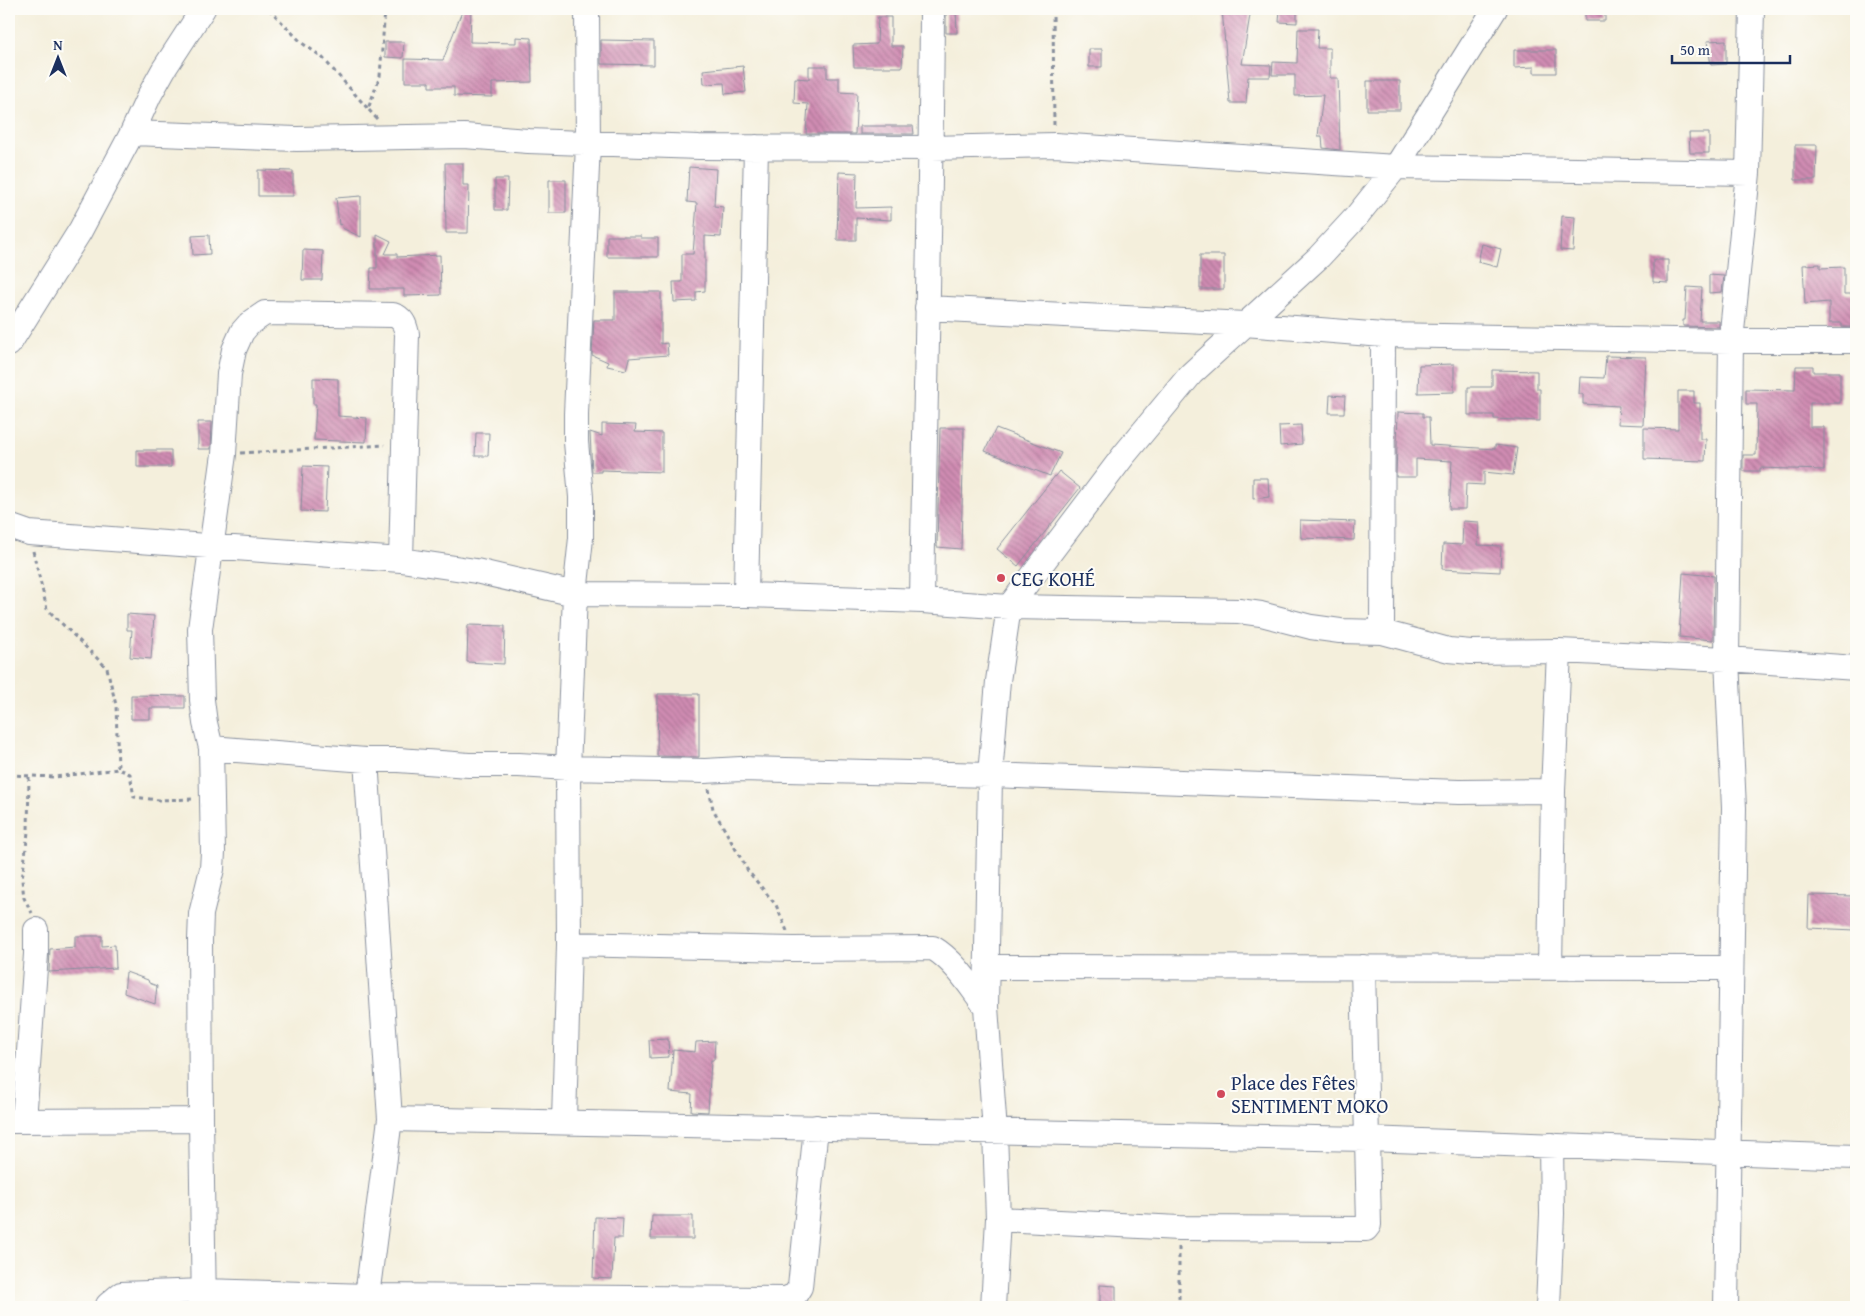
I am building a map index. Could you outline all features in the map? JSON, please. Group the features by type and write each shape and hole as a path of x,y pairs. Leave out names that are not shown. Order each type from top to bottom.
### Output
{"street":[{"path":"9,344 80,231 132,133 148,96 203,9"},
{"path":"564,1121 569,944 568,768 581,514 576,414 588,144 587,9"},
{"path":"922,601 932,9"},
{"path":"993,1307 998,1219 995,1132 986,1007 990,775 998,681 1009,608 1124,455 1191,374 1319,257 1356,217 1396,167 1495,9"},
{"path":"1726,1307 1730,1152 1734,808 1727,659 1731,341 1748,173 1752,9"},
{"path":"132,133 296,139 464,136 588,144 756,147 931,148 1054,145 1396,167 1748,173"},
{"path":"746,595 756,147"},
{"path":"926,308 1245,324 1383,335 1731,341 1856,341"},
{"path":"204,1299 200,931 201,914 212,868 211,748 202,700 200,629 224,454 229,374 234,350 242,332 249,324 265,314 393,314 404,322 407,334 401,560"},
{"path":"1382,632 1383,335"},
{"path":"19,530 211,547 401,560 476,571 576,594 746,595 922,601 1009,608 1240,611 1261,614 1311,627 1340,631 1382,632 1456,651 1559,651 1727,659 1856,668"},
{"path":"1550,968 1553,792 1559,651"},
{"path":"211,748 366,760 398,760 469,765 990,775 1459,792 1553,792"},
{"path":"366,760 390,1119 367,1301"},
{"path":"36,930 36,954 16,1121 201,1120"},
{"path":"569,944 793,950 932,948 942,953 954,965 986,1007"},
{"path":"986,967 1731,968"},
{"path":"998,1219 1179,1228 1364,1230 1369,1224 1363,967"},
{"path":"390,1119 564,1121 1367,1139 1856,1157"},
{"path":"108,1307 121,1294 204,1299 367,1301 786,1299 795,1295 800,1287 816,1128"},
{"path":"1548,1307 1552,1214 1550,1145"}],"path":[{"path":"269,9 302,43 322,57 392,136"},
{"path":"368,109 380,76 385,9"},
{"path":"1053,9 1054,145"},
{"path":"224,454 405,444"},
{"path":"19,530 47,609 107,668 116,704 118,769"},
{"path":"9,775 54,778 118,769 130,774 134,797 159,800 211,799"},
{"path":"704,771 713,809 748,871 776,905 793,950"},
{"path":"29,777 28,832 22,880 24,898 32,913 36,930"},
{"path":"1179,1228 1179,1307"}],"building":[{"path":"463,9 471,9 470,42 516,43 516,37 531,38 532,82 492,83 492,97 454,96 454,87 429,87 429,82 405,82 405,59 443,60"},
{"path":"946,9 956,9 957,33 946,33"},
{"path":"1222,9 1251,9 1242,64 1271,65 1270,77 1248,77 1246,103 1230,103"},
{"path":"1280,9 1297,9 1297,23 1279,22"},
{"path":"1585,9 1605,9 1605,21 1585,21"},
{"path":"878,17 891,17 891,46 903,46 902,67 854,67 853,45 877,44"},
{"path":"1298,29 1318,29 1317,48 1330,48 1330,78 1338,78 1340,150 1323,148 1322,136 1318,136 1323,95 1295,96 1295,75 1272,75 1273,62 1297,63"},
{"path":"601,40 654,41 654,65 601,64"},
{"path":"1726,40 1726,64 1711,65 1707,41"},
{"path":"385,42 404,42 403,58 385,57"},
{"path":"1089,49 1102,49 1102,67 1089,67"},
{"path":"1514,50 1556,50 1556,73 1534,73 1534,67 1514,68"},
{"path":"743,66 746,92 725,94 724,83 704,84 703,70"},
{"path":"809,66 827,66 827,78 839,78 839,92 857,93 855,134 806,134 808,104 794,103 795,78 809,79"},
{"path":"1367,81 1400,81 1400,110 1367,110"},
{"path":"860,126 913,126 914,134 860,134"},
{"path":"1689,133 1709,133 1709,153 1690,153"},
{"path":"1795,145 1817,145 1816,180 1795,180"},
{"path":"445,163 463,163 463,185 469,185 468,233 446,233"},
{"path":"689,167 716,169 714,206 723,207 721,237 705,236 705,291 696,292 696,301 674,302 673,282 682,282 682,254 693,254 697,203 687,202"},
{"path":"258,170 293,171 293,196 258,196"},
{"path":"839,172 857,173 856,208 891,207 891,220 856,218 856,240 837,240"},
{"path":"495,179 508,179 507,210 495,210"},
{"path":"549,180 566,180 566,213 549,213"},
{"path":"361,196 361,237 342,228 341,224 339,225 336,198"},
{"path":"1562,216 1575,217 1573,251 1560,250"},
{"path":"377,234 391,241 385,254 397,254 397,257 440,255 441,295 404,296 404,289 370,289 371,268 377,268"},
{"path":"209,235 210,254 193,255 192,236"},
{"path":"607,236 658,238 658,257 607,257"},
{"path":"1482,244 1501,249 1497,267 1478,262"},
{"path":"303,250 323,251 322,280 302,280"},
{"path":"1200,255 1224,255 1224,289 1200,289"},
{"path":"1653,260 1668,260 1668,283 1653,282"},
{"path":"1820,264 1820,268 1844,267 1844,294 1856,294 1856,327 1842,327 1842,323 1829,323 1829,302 1805,304 1803,265"},
{"path":"1709,275 1724,276 1722,292 1709,293"},
{"path":"1687,287 1702,288 1700,321 1719,321 1719,327 1683,326"},
{"path":"615,292 661,292 661,344 667,343 668,355 629,358 626,370 607,366 608,362 592,355 594,320 615,320"},
{"path":"1606,356 1646,357 1643,425 1618,424 1619,406 1583,404 1583,394 1579,394 1580,377 1604,378"},
{"path":"1454,364 1454,392 1418,393 1419,365"},
{"path":"1796,366 1813,366 1813,372 1840,372 1840,403 1810,403 1810,427 1824,427 1824,470 1760,468 1760,471 1743,471 1743,455 1756,455 1757,404 1746,404 1746,389 1795,390"},
{"path":"1492,370 1537,371 1537,389 1540,389 1540,421 1494,419 1494,415 1468,415 1468,387 1492,387"},
{"path":"313,378 338,379 338,416 367,418 366,442 314,440 316,404 313,404"},
{"path":"1678,391 1694,391 1694,403 1700,403 1700,439 1706,439 1705,461 1644,459 1644,428 1678,429"},
{"path":"1330,395 1345,396 1344,413 1329,413"},
{"path":"1398,412 1423,413 1423,417 1429,417 1430,445 1495,449 1495,445 1517,448 1513,475 1484,472 1484,485 1466,484 1465,509 1449,509 1452,461 1416,459 1416,477 1396,477"},
{"path":"198,422 212,422 211,449 198,449"},
{"path":"602,424 636,425 635,432 662,433 662,472 601,470 601,472 592,472 590,432 602,436"},
{"path":"1301,425 1302,444 1280,446 1279,426"},
{"path":"940,428 964,428 961,549 937,547"},
{"path":"996,428 1061,453 1050,476 985,451"},
{"path":"476,433 489,433 488,456 475,456"},
{"path":"137,450 171,450 171,467 137,467"},
{"path":"303,466 327,467 325,512 301,511"},
{"path":"1059,471 1080,488 1018,566 997,549"},
{"path":"1253,478 1268,478 1269,497 1253,499"},
{"path":"1300,520 1355,522 1354,540 1301,538"},
{"path":"1463,521 1479,522 1478,545 1501,546 1500,572 1442,569 1443,544 1462,545"},
{"path":"1683,573 1714,576 1713,640 1679,637"},
{"path":"127,614 154,616 151,659 130,657 132,630 127,630"},
{"path":"468,625 505,626 504,664 467,662"},
{"path":"658,694 699,694 699,757 657,756"},
{"path":"131,695 185,696 185,708 150,708 150,719 131,719"},
{"path":"1809,895 1856,896 1856,930 1808,928"},
{"path":"75,936 102,936 102,946 115,945 116,968 49,972 50,949 75,947"},
{"path":"126,972 148,980 149,983 157,986 155,1004 124,993"},
{"path":"668,1039 669,1057 650,1058 649,1040"},
{"path":"715,1041 714,1060 711,1060 708,1112 691,1111 692,1094 670,1092 673,1050 695,1052 696,1042"},
{"path":"652,1216 693,1216 693,1239 651,1239"},
{"path":"595,1217 623,1218 622,1238 614,1238 612,1279 593,1278"},
{"path":"1100,1285 1116,1286 1116,1307 1100,1307"}],"place":[{"name":"CEG KOHÉ","path":"1001,578"},
{"name":"Place des Fêtes SENTIMENT MOKO","path":"1221,1094"}]}
